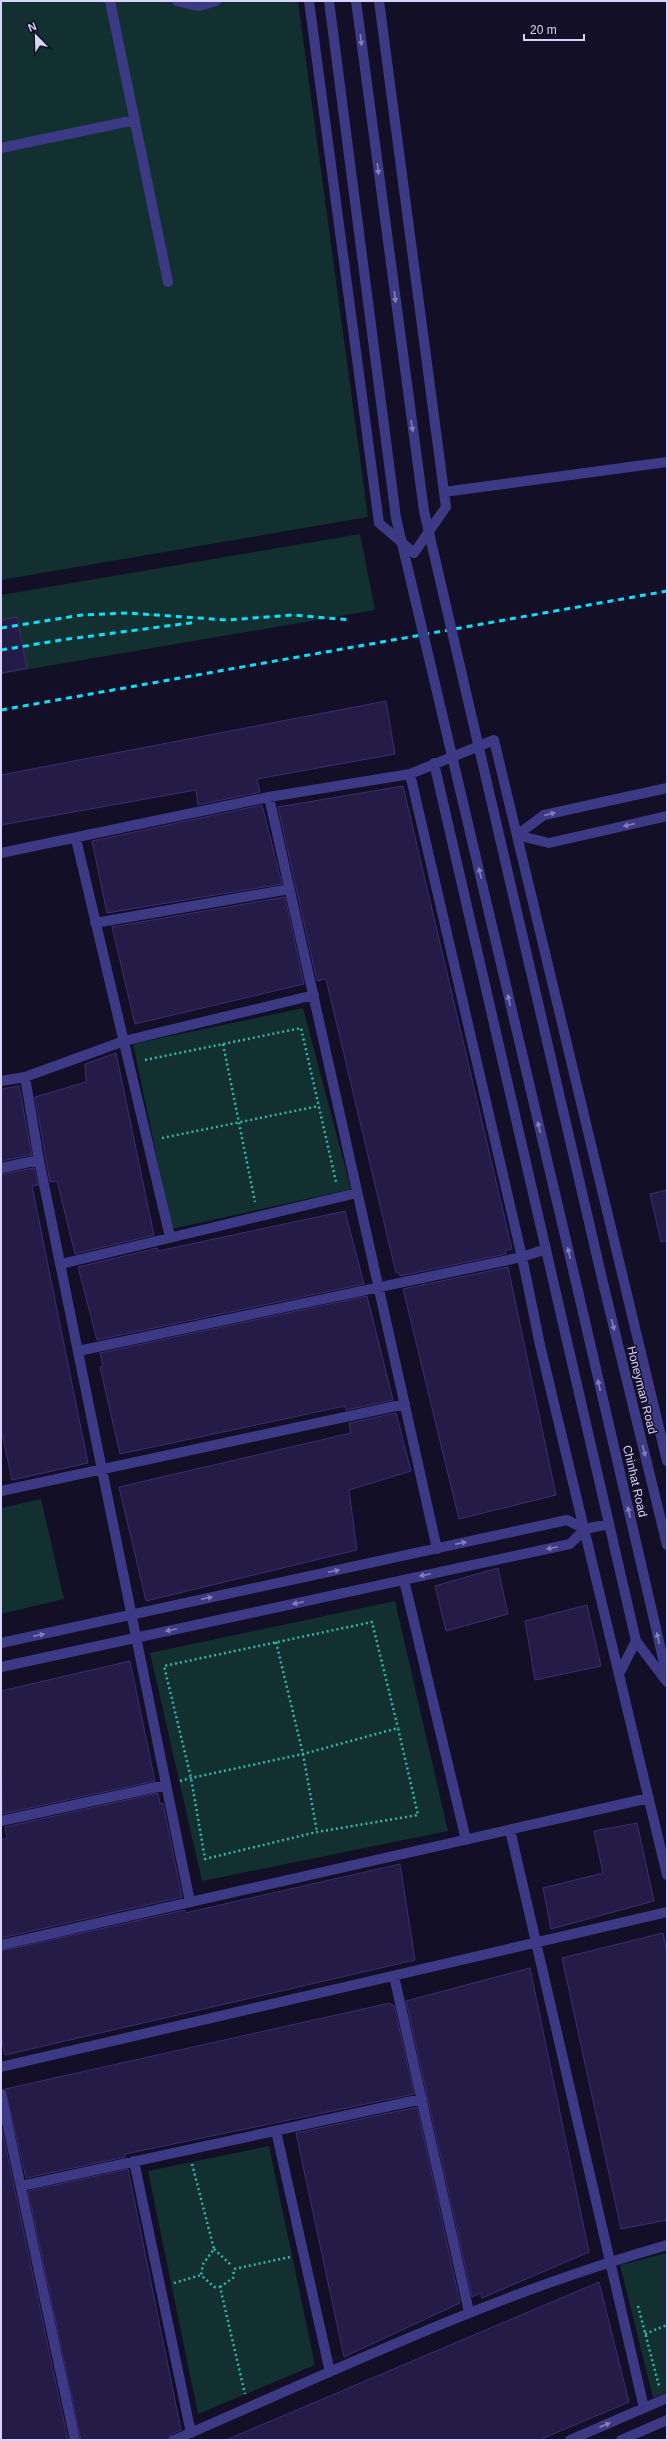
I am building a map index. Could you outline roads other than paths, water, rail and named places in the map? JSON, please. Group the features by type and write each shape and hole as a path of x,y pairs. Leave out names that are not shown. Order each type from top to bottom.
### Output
{"street":[{"path":"110,1 168,282"},
{"path":"177,1 199,6 216,1"},
{"path":"309,1 379,523 414,553 446,507 379,1"},
{"name":"Chinhat Road","path":"329,1 396,518 667,1676"},
{"name":"Honeyman Road","path":"356,1 424,511 604,1287 667,1545"},
{"path":"1,148 135,120"},
{"path":"444,492 667,462"},
{"path":"1,853 76,839 269,797 410,774 494,740 662,1421 667,1461"},
{"path":"434,763 636,1641 667,1682"},
{"path":"410,774 522,1257 540,1345 667,1875"},
{"path":"518,835 544,815 667,788"},
{"path":"269,797 437,1549"},
{"path":"518,835 549,843 667,816"},
{"path":"76,839 170,1237"},
{"path":"96,923 290,889"},
{"path":"1,1081 25,1077 124,1041 314,995"},
{"path":"25,1077 39,1160 190,1902"},
{"path":"1,1168 39,1160"},
{"path":"61,1264 357,1193"},
{"path":"78,1351 522,1257 546,1249"},
{"path":"1,1492 405,1404"},
{"path":"1,1643 567,1520 585,1529"},
{"path":"1,1667 570,1544 585,1529 609,1524"},
{"path":"404,1580 466,1840"},
{"path":"619,1674 636,1641"},
{"path":"1,1821 166,1785"},
{"path":"1,1945 649,1798"},
{"path":"510,1830 644,2408"},
{"path":"1,2067 667,1912"},
{"path":"394,1976 470,2312"},
{"path":"1,2094 75,2440"},
{"path":"20,2186 422,2099"},
{"path":"276,2131 330,2372"},
{"path":"134,2161 191,2433"},
{"path":"174,2440 470,2312 611,2261 667,2245"},
{"path":"570,2440 667,2398"},
{"path":"621,2440 667,2420"}],"railway":[{"path":"1,710 667,591"},
{"path":"1,628 82,615 128,613 227,620 293,615 351,620"},
{"path":"1,650 61,640 197,622"}]}
